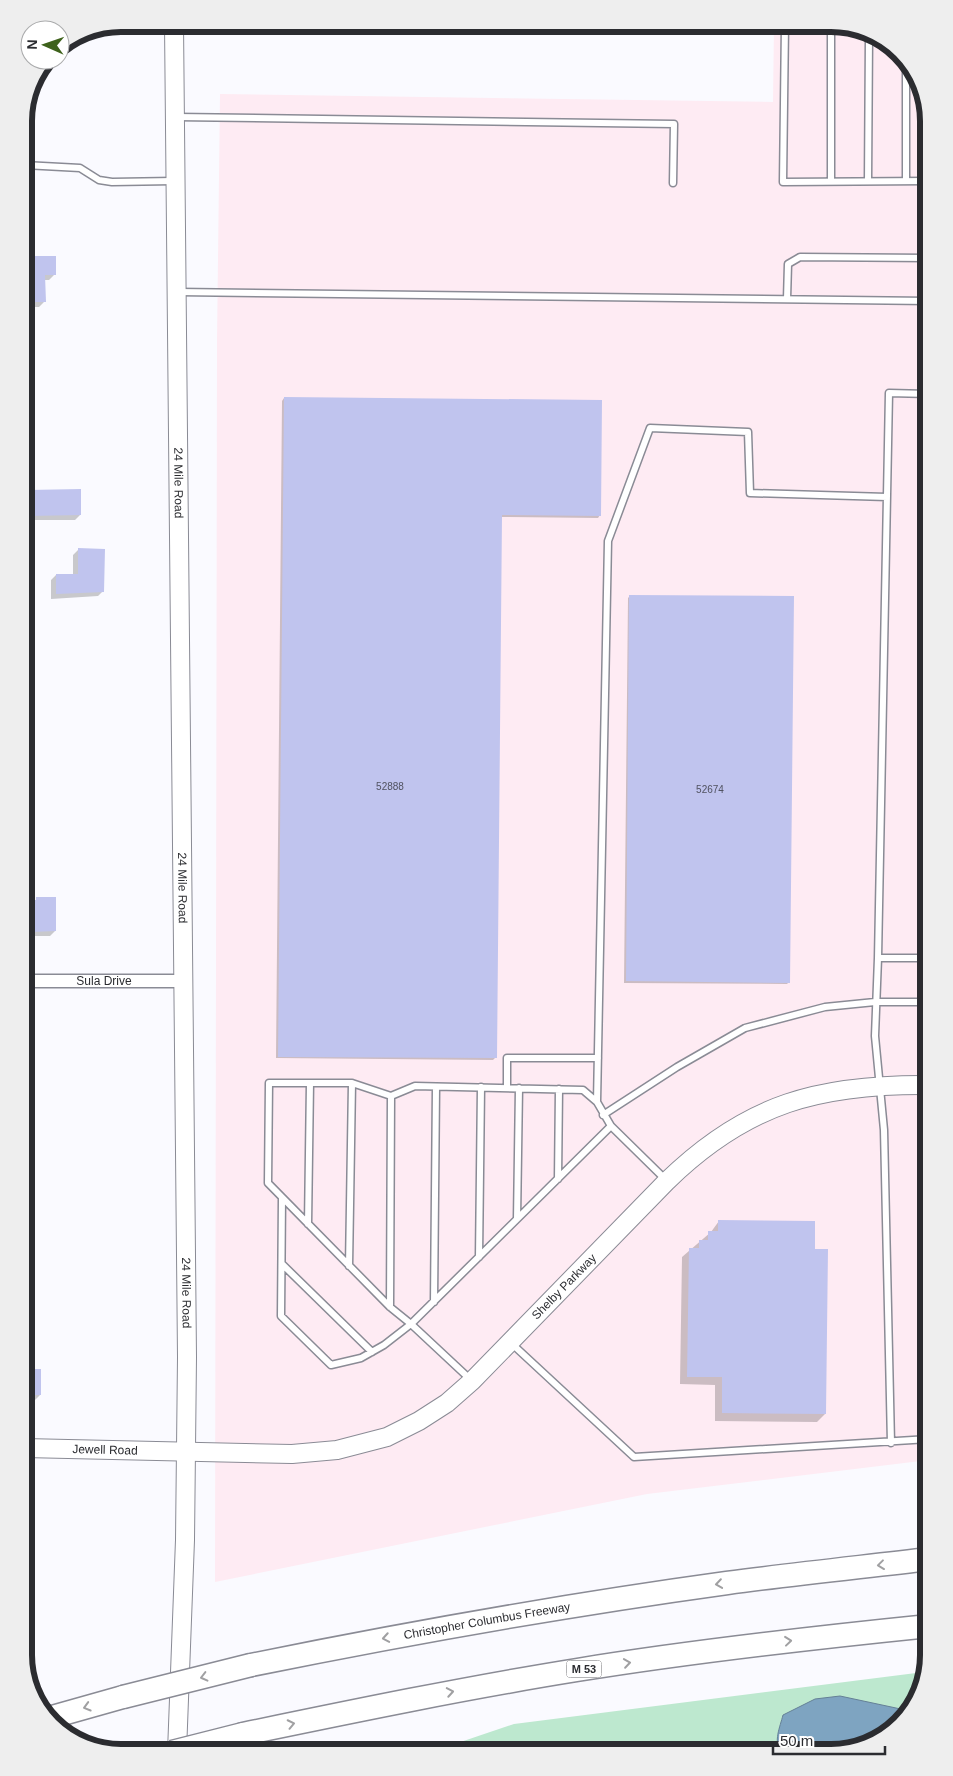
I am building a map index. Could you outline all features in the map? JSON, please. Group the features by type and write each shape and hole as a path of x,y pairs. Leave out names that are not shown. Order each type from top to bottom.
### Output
{"highway":[{"name":"Christopher Columbus Freeway","path":"58,1716 123,1697 251,1665 349,1645 562,1607 728,1583 920,1560"},
{"name":"M 53","path":"207,1743 421,1697 577,1670 728,1648 920,1627"}],"street":[{"name":"24 Mile Road","path":"174,33 187,1348 183,1604 177,1743"},
{"name":"Sula Drive","path":"32,980 184,981"},
{"name":"Shelby Parkway","path":"186,1453 292,1454 353,1447 387,1437 419,1421 448,1403 472,1381 667,1181 688,1161 720,1136 773,1108 816,1094 879,1086 920,1085"},
{"name":"Jewell Road","path":"32,1448 186,1453"}],"lane":[{"path":"785,33 783,182 920,181"},
{"path":"831,33 831,181"},
{"path":"868,181 869,41"},
{"path":"906,73 906,181"},
{"path":"174,117 674,124 673,184"},
{"path":"33,166 80,168 105,181 176,182"},
{"path":"787,299 788,264 800,257 920,258"},
{"path":"176,292 920,301"},
{"path":"891,1442 884,1130 876,1058 875,1002 878,958 889,393 920,394"},
{"path":"597,1102 608,541 650,428 748,432 750,494 888,498"},
{"path":"878,958 920,958"},
{"path":"603,1115 677,1067 745,1028 825,1007 875,1002 920,1002"},
{"path":"507,1088 507,1058 598,1058"},
{"path":"472,1381 390,1307 268,1183 268,1083 352,1083 391,1096 415,1086 583,1090 597,1102 610,1126 667,1181"},
{"path":"308,1224 310,1083"},
{"path":"349,1266 352,1083"},
{"path":"434,1302 436,1087"},
{"path":"479,1257 481,1088"},
{"path":"517,1219 519,1088"},
{"path":"558,1179 559,1089"},
{"path":"390,1307 391,1096"},
{"path":"282,1198 282,1316 331,1365 361,1358 411,1324 610,1126"},
{"path":"282,1264 372,1352"},
{"path":"510,1342 634,1457 920,1440"}],"shaded area":[{"path":"774,33 838,33 860,37 886,51 909,77 919,104 920,1461 647,1494 215,1582 217,341 220,94 773,102"}],"green space":[{"path":"919,1673 906,1704 890,1721 881,1729 866,1737 849,1742 832,1744 456,1743 514,1724"}],"water":[{"path":"840,1696 901,1709 881,1729 866,1737 849,1742 832,1744 778,1744 777,1739 783,1715 815,1699"}],"building":[{"path":"33,256 56,256 56,275 45,275 46,302 33,302"},
{"path":"284,397 602,400 601,516 502,515 497,1058 278,1057"},
{"path":"81,489 81,515 33,516 33,490"},
{"path":"78,548 105,549 104,592 56,594 56,574 78,574"},
{"path":"629,595 794,596 790,983 626,981"},
{"path":"36,897 56,897 56,931 32,932 32,900 36,900"},
{"path":"718,1220 815,1221 815,1249 828,1249 826,1414 722,1413 722,1377 687,1377 689,1248 699,1248 699,1240 708,1240 708,1231 718,1231"},
{"path":"32,1369 41,1369 41,1395 32,1395"}]}
